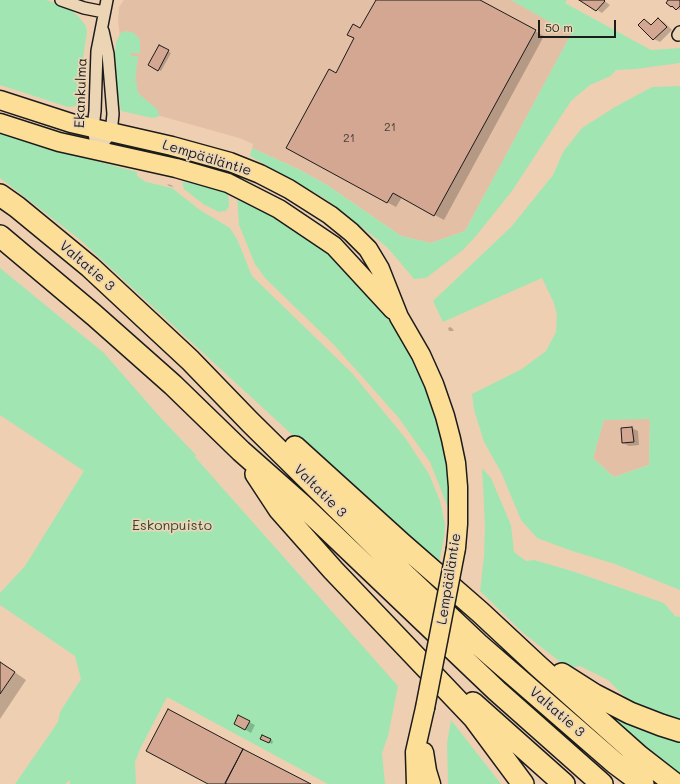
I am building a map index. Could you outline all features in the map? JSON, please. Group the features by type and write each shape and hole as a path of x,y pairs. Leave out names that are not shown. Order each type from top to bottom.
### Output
{"highway":[{"name":"Valtatie 3","path":"0,195 17,207 90,267 190,360 250,422 407,577 478,644 615,763 643,784"},
{"name":"Valtatie 3","path":"0,236 94,314 173,385 241,451 301,504 497,692 602,784"},
{"path":"190,360 218,375 396,539 480,612 639,756 675,784"},
{"path":"241,451 279,509 334,570 474,718 523,784"},
{"path":"480,612 565,676 595,695 636,715 680,731"},
{"path":"393,632 564,784"}],"main road":[{"name":"Lempääläntie","path":"0,100 46,116 111,133 186,149 230,162 260,174 295,192 330,215 351,232 368,249 382,273 399,317 421,355 434,384 452,439 456,463 458,487 458,524 456,548 426,708 415,752 416,784"},
{"name":"Lempääläntie","path":"0,123 36,136 176,168 228,183 279,209 334,246 399,317"},
{"name":"Lempääläntie","path":"426,708 424,740 425,759 431,784"}],"street":[{"path":"61,0 84,8 104,12"},
{"name":"Ekankulma","path":"97,150 93,128 97,51 107,0"},
{"name":"Ekankulma","path":"97,150 111,133 113,114 110,69 102,28"}],"shaded area":[{"path":"124,0 511,0 572,33 465,231 431,243 401,236 327,185 300,170 252,148 253,144 239,138 150,113 127,94 118,21 119,7"},
{"path":"604,419 650,419 649,465 614,477 593,458"}],"green space":[{"path":"0,0 46,0 69,8 86,26 87,32 83,58 82,97 80,103 76,106 68,107 0,85"},
{"path":"511,0 567,0 565,3 651,50 680,48 680,63 616,70 611,76 590,85 571,101 512,191 476,236 463,250 426,278 414,279 387,247 324,198 250,156 252,148 300,170 327,185 401,236 431,243 465,231 571,34"},
{"path":"126,31 134,33 140,40 140,53 131,53 131,56 138,56 135,82 137,82 139,94 158,110 159,116 157,117 152,118 121,111 118,94 115,54 116,42 121,33"},
{"path":"680,86 680,590 615,564 572,551 537,538 521,520 501,472 484,442 474,410 472,394 522,369 546,351 556,332 557,314 553,301 542,278 443,322 433,301 511,227 553,175 563,152 582,128 615,107 652,87","holes":["650,419 649,465 614,477 593,458 604,420"]},
{"path":"0,130 40,146 137,172 137,176 146,182 172,188 200,210 230,228 237,239 252,276 352,373 406,439 429,474 440,501 445,524 439,563 311,452 79,239 0,178"},
{"path":"182,182 216,186 228,191 229,206 226,211 219,212 203,204 184,189"},
{"path":"237,194 314,237 395,323 424,379 442,430 449,475 450,513 430,462 398,417 333,344 265,278 255,264 239,225"},
{"name":"Eskonpuisto","path":"0,268 104,353 159,416 196,455 195,457 398,686 388,736 382,753 385,784 328,784 167,697 140,749 135,762 136,784 70,784 70,780 65,784 15,784 58,722 60,712 81,679 75,656 0,605 0,593 25,566 84,471 0,415"},
{"path":"482,468 491,478 511,525 514,552 526,561 534,560 572,571 664,603 675,616 680,617 680,723 655,715 630,702 608,680 580,666 568,668 522,632 480,591 484,556 485,526"},
{"path":"584,695 680,735 680,780"},
{"path":"451,720 501,784 448,784 447,743"}],"building":[{"path":"376,0 480,0 536,30 434,216 393,193 387,203 286,148 329,69 336,73 354,38 347,35 353,24 360,28"},
{"path":"579,0 604,0 605,1 596,11"},
{"path":"668,0 680,0 680,6 676,10 666,3"},
{"path":"658,18 667,27 653,40 638,25 644,19 651,25"},
{"path":"159,45 169,50 158,71 148,65"},
{"path":"632,427 634,442 622,443 621,428"},
{"path":"0,662 15,672 0,694"},
{"path":"168,709 243,749 225,784 208,784 146,751"},
{"path":"238,715 250,721 245,730 234,724"},
{"path":"262,735 271,739 269,743 260,739"},
{"path":"243,749 311,784 225,783"}]}
